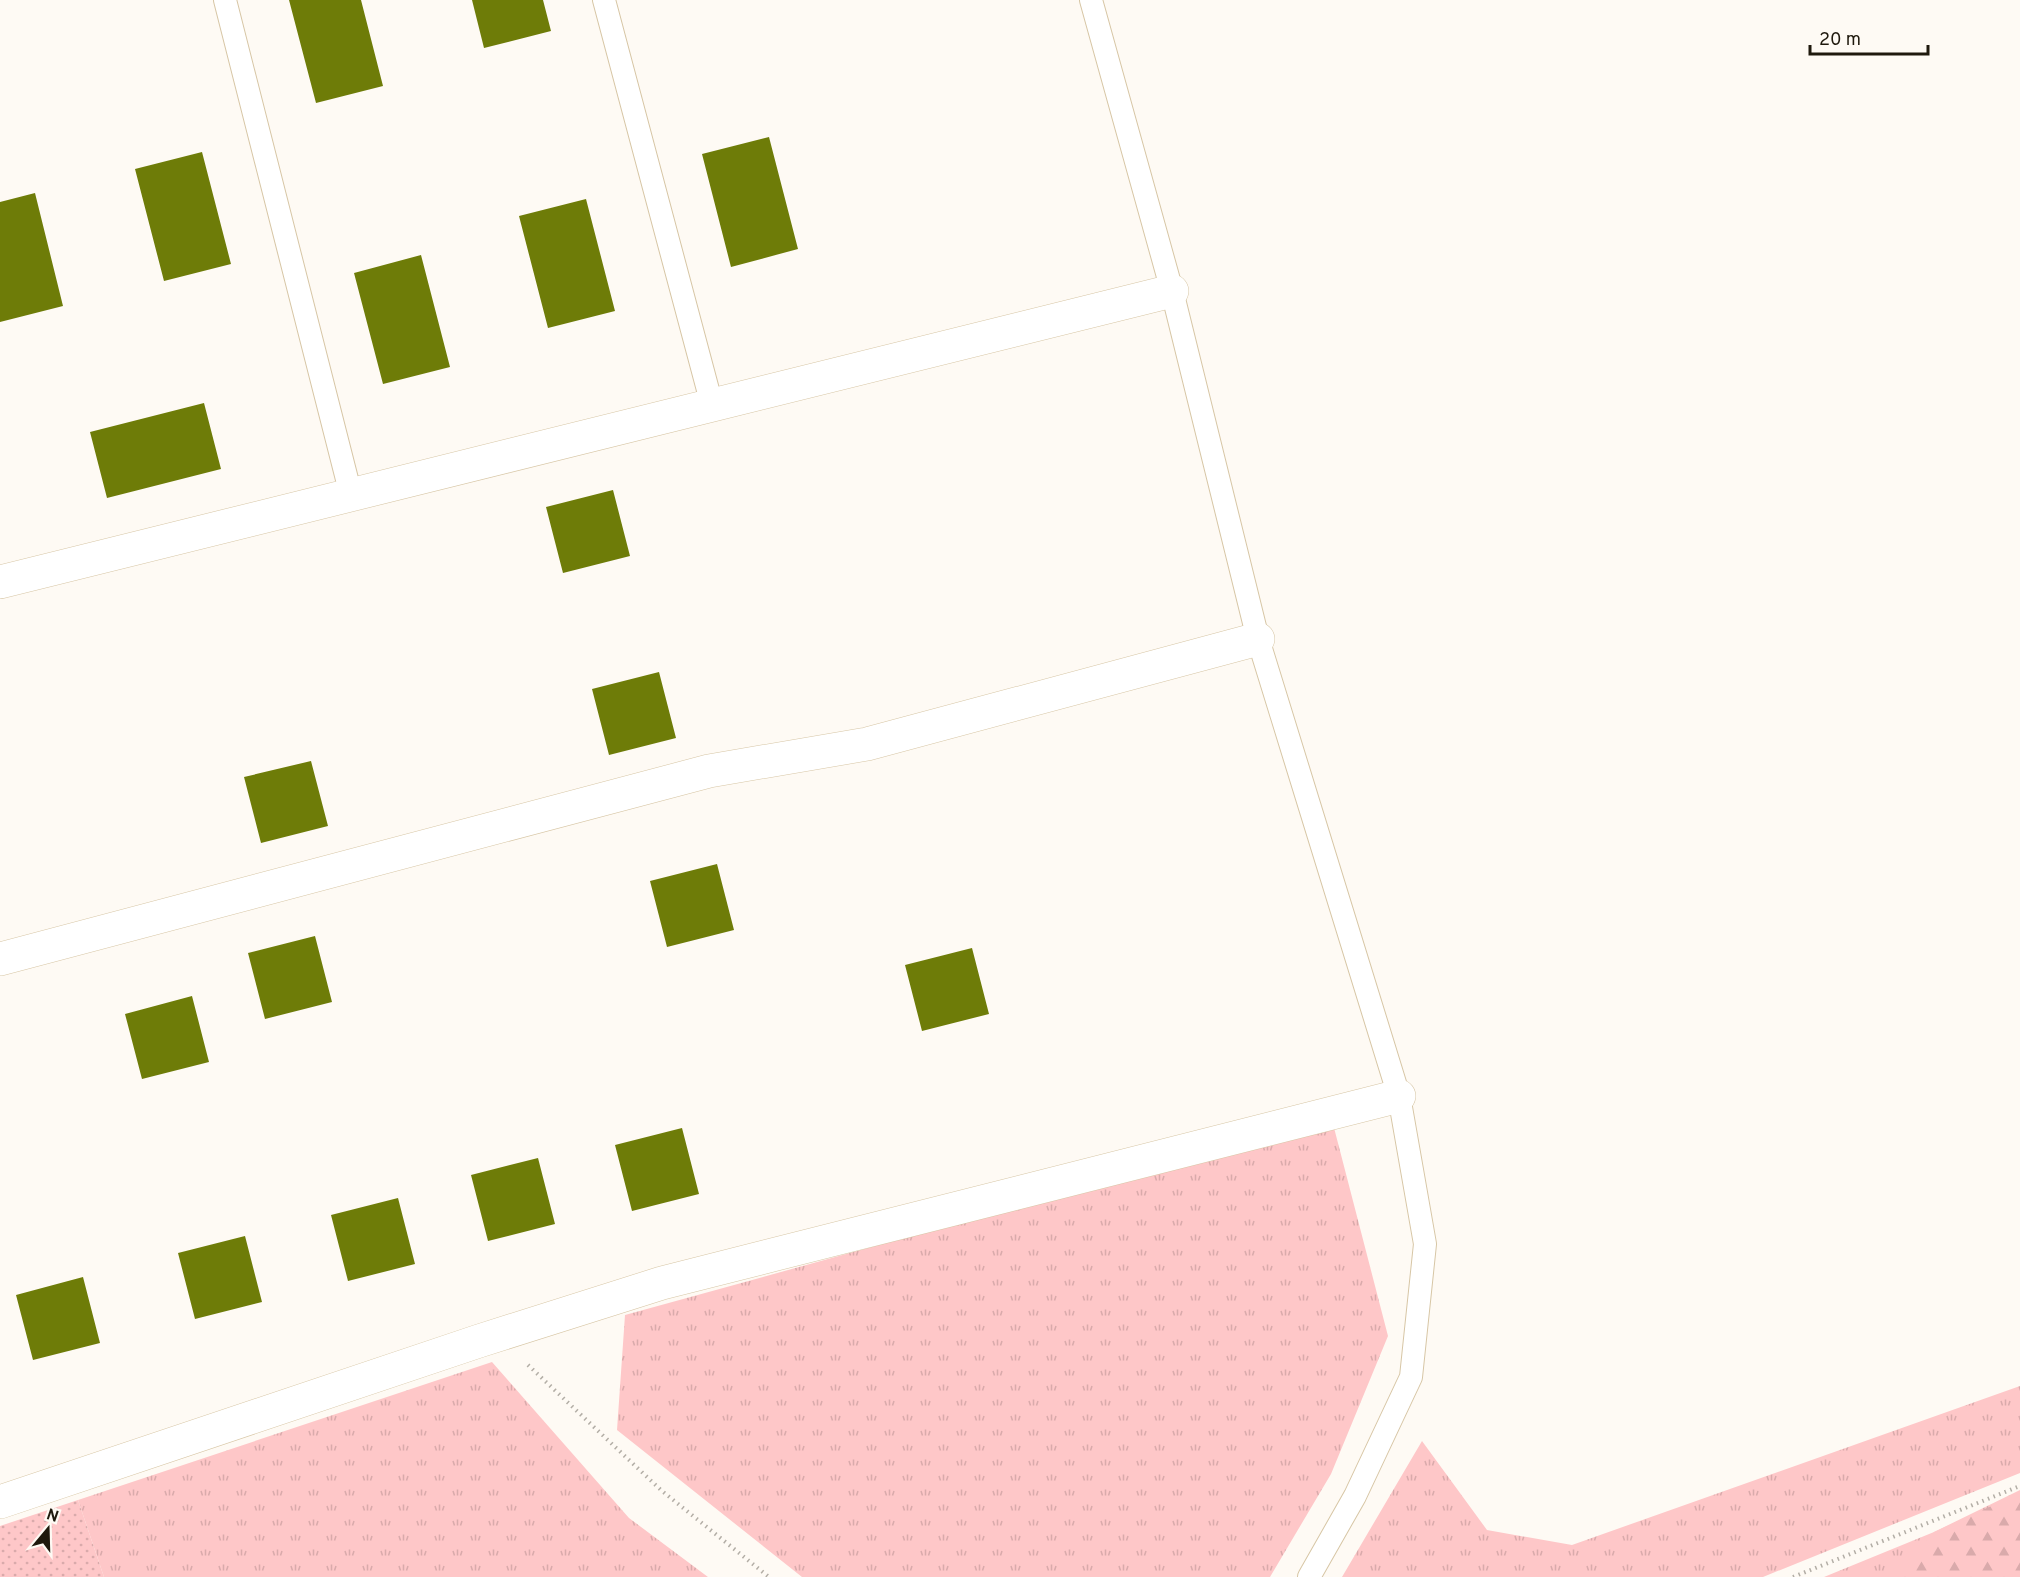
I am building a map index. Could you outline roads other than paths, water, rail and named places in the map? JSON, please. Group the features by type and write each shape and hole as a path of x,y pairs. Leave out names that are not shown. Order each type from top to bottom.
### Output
{"street":[{"path":"0,582 1172,291"},
{"path":"0,959 519,824 709,771 867,744 1258,639"},
{"path":"0,1502 496,1335 662,1283 1400,1096"}],"lane":[{"path":"225,0 351,495"},
{"path":"604,0 712,405"},
{"path":"1091,0 1172,291 1258,639 1400,1096 1425,1244 1411,1377 1355,1496 1309,1577"}]}
